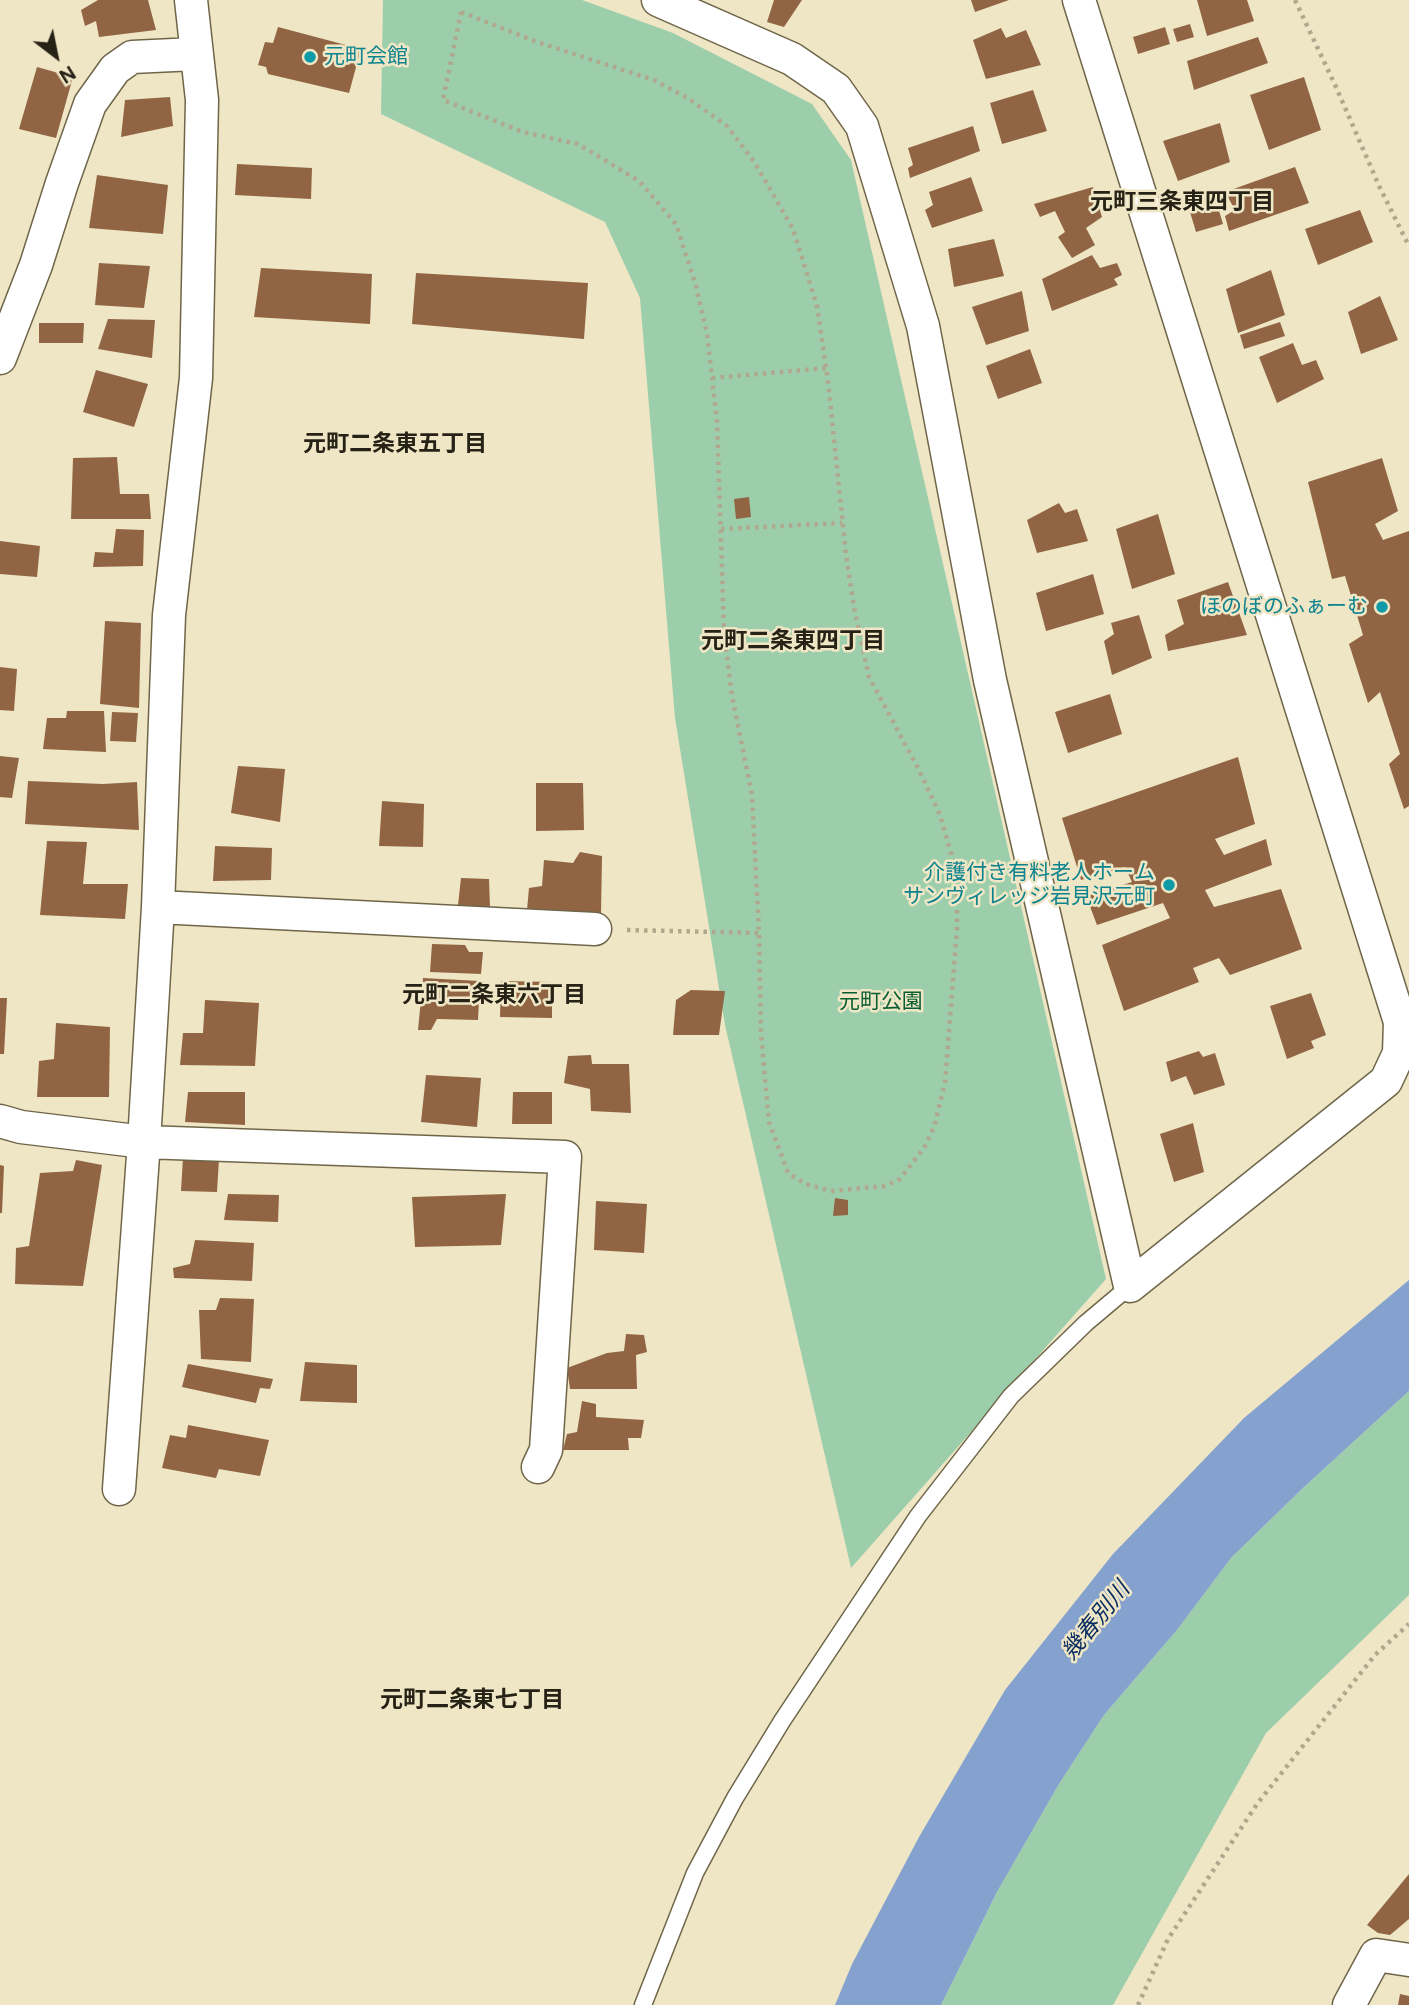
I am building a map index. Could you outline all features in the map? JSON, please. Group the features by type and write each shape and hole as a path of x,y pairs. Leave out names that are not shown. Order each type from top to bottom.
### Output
{"street":[{"path":"119,1489 158,907 169,615 196,378 202,100 191,0"},
{"path":"658,0 792,58 836,89 862,126 923,326 990,680 1130,1286 1386,1081 1399,1054 1400,1022 1079,0"},
{"path":"0,358 36,265 90,104 115,69 132,57 195,54"},
{"path":"158,907 595,929"},
{"path":"0,1121 21,1127 144,1142 565,1157 546,1450 538,1467"},
{"path":"1349,2005 1376,1955 1409,1960"}],"lane":[{"path":"643,2005 695,1873 735,1798 782,1721 918,1516 1011,1396 1086,1323 1130,1286"}],"path":[{"path":"1295,0 1409,246"},
{"path":"461,12 537,42 654,80 689,99 727,126 755,163 793,229 817,306 827,368 842,523 855,613 869,677 940,815 957,874 957,928 945,1083 929,1138 916,1161 900,1180 873,1188 831,1191 806,1184 788,1173 769,1122 761,1034 752,795 732,696 724,632 717,421 707,334 696,286 676,224 639,181 578,144 523,132 443,100 461,12"},
{"path":"712,378 827,368"},
{"path":"721,529 842,523"},
{"path":"595,929 759,933"},
{"path":"1138,2005 1168,1939 1256,1804 1375,1655 1409,1624"}],"green space":[{"name":"元町公園","path":"383,0 582,0 673,33 812,104 851,160 1106,1279 851,1568 725,1025 675,718 640,298 605,222 381,114"},
{"path":"1409,1391 1409,1595 1266,1733 1113,2005 941,2005 997,1892 1059,1784 1104,1715 1177,1630 1231,1558"}],"water":[{"name":"幾春別川","path":"1409,1280 1409,1391 1231,1558 1177,1630 1104,1715 1059,1784 997,1892 941,2005 835,2005 852,1964 919,1837 1005,1690 1113,1554 1244,1418"}],"building":[{"path":"98,0 148,0 156,30 99,37 96,21 85,26 81,10"},
{"path":"774,0 802,0 784,27 767,22"},
{"path":"971,0 1009,0 975,12"},
{"path":"1197,0 1247,0 1254,21 1207,36"},
{"path":"1190,24 1194,37 1177,42 1173,29"},
{"name":"元町会館","path":"278,27 361,49 349,93 268,74 266,67 258,65 265,42 273,43"},
{"path":"1165,27 1170,44 1138,54 1133,37"},
{"path":"1001,28 1006,38 1026,30 1041,65 986,79 973,40"},
{"path":"1258,37 1268,63 1194,90 1187,61"},
{"path":"37,67 73,77 56,138 19,129"},
{"path":"1304,77 1321,130 1269,150 1250,95"},
{"path":"1033,90 1047,131 1002,144 990,103"},
{"path":"170,97 173,126 121,137 125,100"},
{"path":"1220,123 1230,162 1178,181 1163,141"},
{"path":"973,126 980,151 910,178 908,168 913,165 908,148"},
{"path":"237,164 312,168 311,199 235,195"},
{"path":"1295,167 1309,203 1229,231 1225,216 1235,210 1225,192"},
{"path":"97,175 168,185 163,234 89,228"},
{"path":"971,177 983,211 932,228 925,210 933,205 929,192"},
{"path":"1093,187 1102,217 1086,228 1095,245 1072,258 1058,237 1065,232 1055,211 1040,217 1034,204"},
{"path":"1214,194 1223,224 1196,232 1187,202"},
{"path":"1360,210 1373,242 1318,265 1305,229"},
{"path":"994,239 1004,276 954,287 948,249"},
{"path":"1092,255 1100,268 1117,263 1122,275 1114,279 1118,285 1052,311 1042,279"},
{"path":"99,263 150,266 144,308 95,305"},
{"path":"261,268 372,274 370,324 254,317"},
{"path":"1271,270 1285,315 1238,333 1226,289"},
{"path":"416,273 588,283 584,339 412,324"},
{"path":"1022,291 1029,331 986,345 972,307"},
{"path":"1380,296 1398,340 1361,354 1348,312"},
{"path":"108,319 155,320 152,358 98,349"},
{"path":"1280,322 1285,336 1244,349 1240,335"},
{"path":"39,323 84,323 83,343 39,343"},
{"path":"1293,343 1302,365 1316,360 1324,379 1277,403 1259,357"},
{"path":"1030,349 1042,383 998,399 986,366"},
{"path":"96,370 148,384 134,427 83,412"},
{"path":"117,457 120,494 149,494 151,519 71,519 73,458"},
{"name":"ほのぼのふぁーむ","path":"1382,458 1398,511 1375,524 1383,540 1409,531 1409,806 1404,809 1389,764 1400,754 1380,692 1368,703 1349,644 1363,635 1345,576 1332,579 1308,482"},
{"path":"749,497 751,517 736,519 734,499"},
{"path":"1059,503 1065,513 1077,509 1088,541 1037,553 1027,520"},
{"path":"1158,514 1175,574 1132,589 1116,529"},
{"path":"116,529 144,530 143,566 93,567 95,552 113,553"},
{"path":"0,541 40,546 37,577 0,574"},
{"path":"1093,574 1104,614 1046,631 1036,593"},
{"path":"1228,582 1247,635 1168,651 1165,635 1184,624 1177,600"},
{"path":"1139,615 1152,658 1112,675 1104,641 1114,634 1111,623"},
{"path":"105,621 141,623 139,708 100,704"},
{"path":"0,667 17,669 14,711 0,710"},
{"path":"1110,694 1122,734 1068,753 1055,712"},
{"path":"67,711 104,711 106,752 43,749 47,718 66,718"},
{"path":"112,712 138,713 136,742 110,741"},
{"path":"0,756 19,758 12,798 0,797"},
{"name":"介護付き有料老人ホーム サンヴィレッジ岩見沢元町","path":"1238,757 1255,824 1215,839 1224,855 1266,839 1272,865 1205,890 1214,907 1281,889 1302,949 1230,975 1219,958 1193,968 1199,982 1124,1011 1102,945 1170,918 1163,903 1097,925 1086,896 1132,882 1125,867 1081,880 1062,818"},
{"path":"238,766 285,769 280,822 231,813"},
{"path":"28,781 103,784 137,782 139,830 25,824"},
{"path":"536,783 583,783 584,830 536,831"},
{"path":"382,801 424,804 423,847 379,846"},
{"path":"47,841 87,842 83,884 128,884 125,919 40,915"},
{"path":"215,846 272,848 271,880 213,881"},
{"path":"580,852 602,856 601,914 527,910 529,888 542,886 544,860 573,863"},
{"path":"461,878 489,879 490,907 458,905"},
{"path":"432,944 465,945 469,952 483,952 481,974 430,972"},
{"path":"423,978 480,981 478,1020 437,1019 431,1030 418,1030"},
{"path":"501,981 552,982 552,1018 500,1017"},
{"path":"691,990 725,991 719,1035 673,1035 676,1000"},
{"path":"1311,993 1326,1035 1311,1041 1314,1048 1287,1059 1270,1006"},
{"path":"0,998 7,998 4,1054 0,1054"},
{"path":"205,1000 259,1003 255,1066 180,1065 183,1033 203,1033"},
{"path":"56,1023 110,1027 109,1097 37,1097 39,1061 54,1059"},
{"path":"1199,1051 1203,1057 1215,1053 1225,1085 1194,1095 1186,1076 1171,1082 1166,1062"},
{"path":"591,1055 592,1064 629,1064 631,1113 591,1111 590,1089 564,1083 568,1056"},
{"path":"426,1075 481,1078 477,1127 421,1122"},
{"path":"188,1092 245,1092 245,1125 185,1122"},
{"path":"513,1092 552,1092 552,1124 512,1124"},
{"path":"1193,1123 1204,1172 1174,1182 1160,1134"},
{"path":"183,1157 219,1159 217,1192 181,1191"},
{"path":"76,1160 102,1165 83,1286 15,1284 16,1248 29,1246 40,1173 73,1171"},
{"path":"0,1165 4,1166 2,1213 0,1213"},
{"path":"228,1194 279,1195 278,1222 224,1220"},
{"path":"506,1194 501,1245 415,1247 412,1197"},
{"path":"835,1198 848,1200 848,1215 833,1216"},
{"path":"596,1201 647,1204 644,1253 594,1250"},
{"path":"195,1240 254,1243 252,1281 174,1278 173,1268 190,1264"},
{"path":"220,1298 254,1299 251,1362 201,1359 199,1310 216,1310"},
{"path":"626,1334 644,1335 647,1352 636,1355 637,1389 570,1389 567,1368 607,1353 624,1351"},
{"path":"305,1362 357,1365 357,1403 300,1401"},
{"path":"188,1364 273,1379 270,1389 260,1388 256,1403 182,1387"},
{"path":"582,1401 596,1404 596,1417 644,1420 641,1438 628,1438 629,1450 563,1450 567,1434 577,1432"},
{"path":"188,1425 269,1440 260,1476 219,1469 216,1478 162,1468 170,1435 186,1438"},
{"path":"1409,1874 1409,1919 1390,1935 1378,1933 1367,1925"},
{"path":"1400,1994 1409,1996 1409,2005 1398,2005"}],"place":[{"name":"元町会館","path":"310,57"},
{"name":"ほのぼのふぁーむ","path":"1382,607"},
{"name":"介護付き有料老人ホーム サンヴィレッジ岩見沢元町","path":"1169,885"}],"district":[{"name":"元町三条東四丁目","path":"1182,202"},
{"name":"元町二条東五丁目","path":"395,444"},
{"name":"元町二条東四丁目","path":"793,641"},
{"name":"元町二条東六丁目","path":"494,995"},
{"name":"元町二条東七丁目","path":"472,1700"}]}
